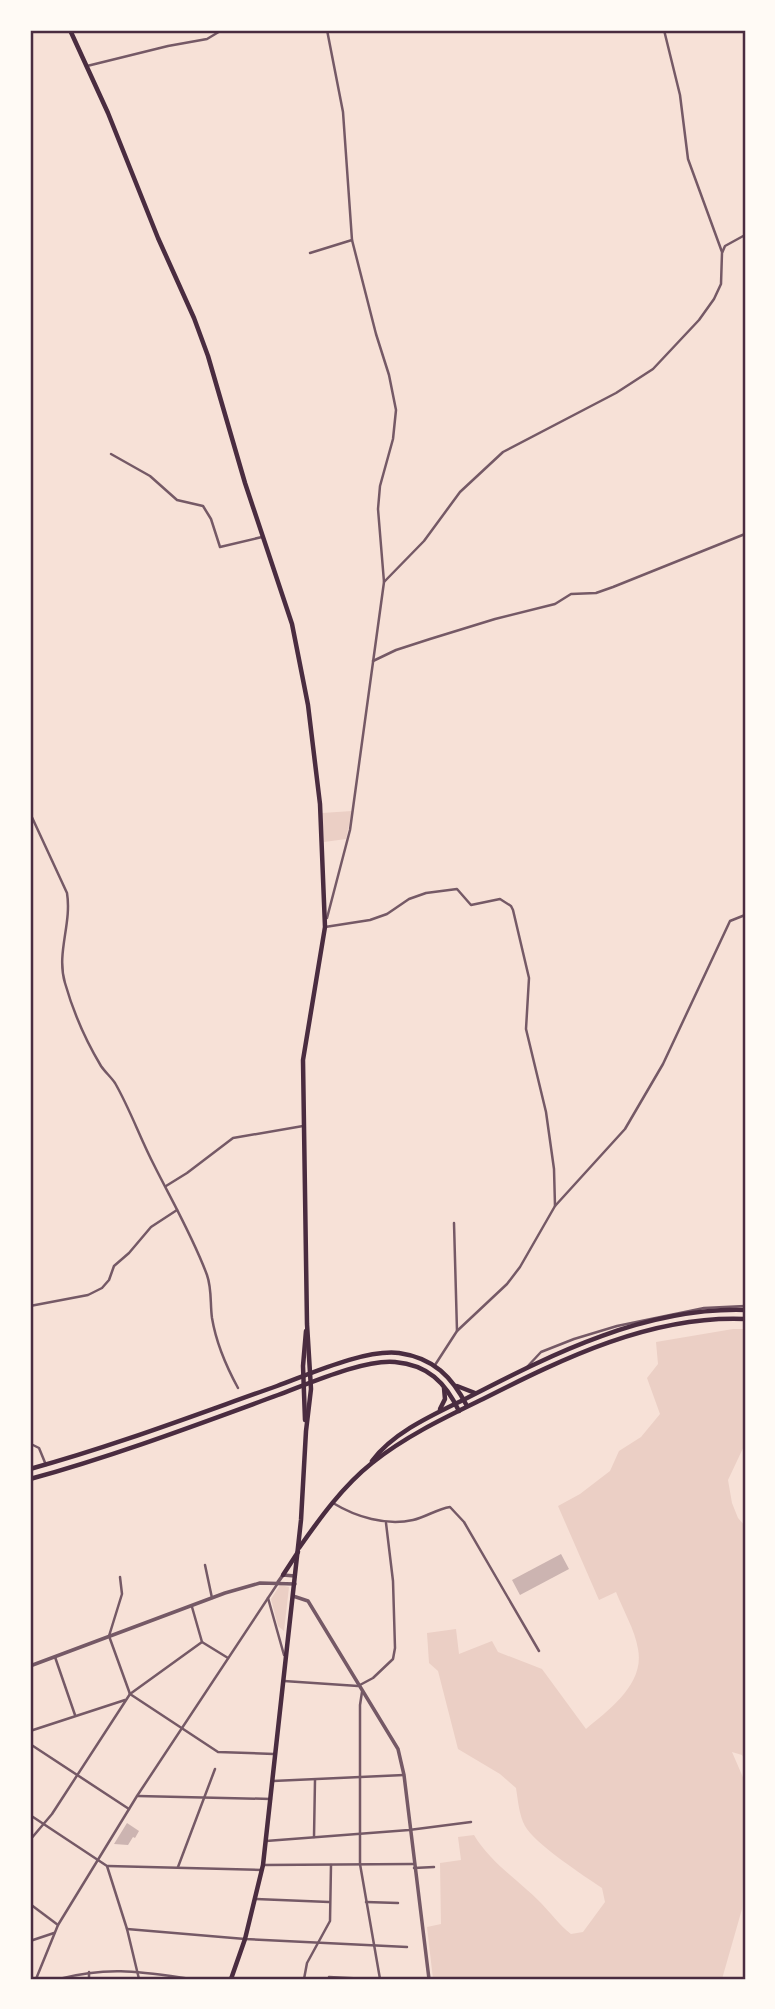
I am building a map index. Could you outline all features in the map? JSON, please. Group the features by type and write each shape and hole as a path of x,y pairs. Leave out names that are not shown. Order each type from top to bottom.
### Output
{"main road":[{"path":"70,30 108,113 199,331 292,624 308,705 320,804 325,928 306,1036 304,1126 307,1324 312,1383 295,1584 266,1841 256,1899 232,1979"},
{"path":"283,1575 333,1503 384,1448 436,1413 565,1349 661,1318 745,1308"},
{"path":"370,1465 405,1438 558,1361 621,1338 701,1321 745,1319"},
{"path":"306,1431 303,1377 307,1324"},
{"path":"30,1469 380,1353 408,1355 435,1366 450,1377 467,1406"},
{"path":"30,1479 103,1457 372,1363 390,1362 414,1366 430,1373 443,1384 459,1411"},
{"path":"436,1413 445,1399 443,1384"},
{"path":"456,1386 476,1393"}],"street":[{"path":"87,66 207,39 222,30"},
{"path":"327,30 343,113 352,240 395,402 393,439 380,486 378,509 384,582 350,830 333,887 325,928 370,920 387,914 409,899 426,892 457,889 471,905 500,899 511,906 529,978 526,1029 546,1112 554,1169 555,1206"},
{"path":"664,30 680,95 688,159 722,253"},
{"path":"384,582 424,541 460,492 503,452 616,393 653,369 699,320 714,299 721,284 722,253 725,246 745,235"},
{"path":"310,253 352,240"},
{"path":"111,454 150,475 177,500 203,506 211,519 220,547 264,536"},
{"path":"373,661 430,639 555,604 572,594 596,593 745,534"},
{"path":"30,813 67,893 68,926 62,970 65,984 81,1027 102,1068 114,1081 208,1277 212,1319 217,1338 238,1388"},
{"path":"435,1366 457,1331 507,1284 520,1268 555,1206 625,1129 663,1064 730,921 745,915"},
{"path":"166,1186 233,1138 304,1126"},
{"path":"30,1306 88,1295 102,1288 109,1280 114,1266 151,1227 177,1210"},
{"path":"454,1223 457,1331"},
{"path":"33,1445 39,1448 46,1465"},
{"path":"333,1503 386,1522 415,1519 450,1507 464,1522 539,1651"},
{"path":"284,1681 358,1686 384,1670 393,1660 393,1581 386,1522"},
{"path":"205,1565 212,1598"},
{"path":"36,1979 58,1925 137,1796 283,1575 295,1576"},
{"path":"120,1577 122,1594 109,1636 130,1694 218,1752 276,1754"},
{"path":"30,1666 212,1598 260,1583 295,1584"},
{"path":"293,1596 309,1601 398,1749 404,1775 429,1979"},
{"path":"268,1598 286,1662"},
{"path":"191,1606 202,1642 228,1658"},
{"path":"30,1840 78,1775 130,1694 202,1642"},
{"path":"55,1657 75,1715"},
{"path":"362,1692 360,1864 380,1979"},
{"path":"30,1731 125,1700"},
{"path":"30,1744 129,1809"},
{"path":"178,1867 215,1769"},
{"path":"273,1782 404,1775"},
{"path":"314,1837 315,1779"},
{"path":"137,1796 271,1799"},
{"path":"30,1815 107,1866 262,1867 360,1864 434,1867"},
{"path":"266,1841 409,1830 471,1822"},
{"path":"107,1866 139,1979"},
{"path":"304,1979 307,1963 330,1921 331,1866"},
{"path":"256,1899 330,1902"},
{"path":"366,1902 398,1903"},
{"path":"30,1904 58,1925"},
{"path":"127,1929 245,1939 407,1947"},
{"path":"30,1941 54,1933"},
{"path":"58,1979 89,1972 137,1971 192,1979"},
{"path":"89,1972 89,1979"},
{"path":"329,1978 368,1979"}],"shaded area":[{"path":"352,811 346,839 324,842 322,813"},
{"path":"745,1329 745,1444 728,1480 732,1503 738,1518 745,1526 745,1760 742,1755 732,1752 745,1782 742,1909 722,1979 433,1979 427,1927 441,1924 440,1863 461,1860 458,1837 474,1835 496,1862 571,1934 583,1932 605,1902 602,1888 560,1859 530,1833 521,1817 516,1788 500,1774 458,1749 438,1671 429,1663 427,1633 456,1629 459,1654 492,1641 498,1652 542,1669 586,1729 614,1705 631,1685 639,1662 632,1627 616,1592 599,1600 558,1506 580,1494 610,1471 619,1451 641,1437 660,1414 647,1378 658,1364 656,1342"},
{"path":"280,1585 289,1587 284,1631 278,1626 271,1599"}],"building":[{"path":"561,1554 569,1569 520,1595 512,1580"},
{"path":"127,1823 139,1831 135,1838 133,1837 128,1845 114,1844"}]}
